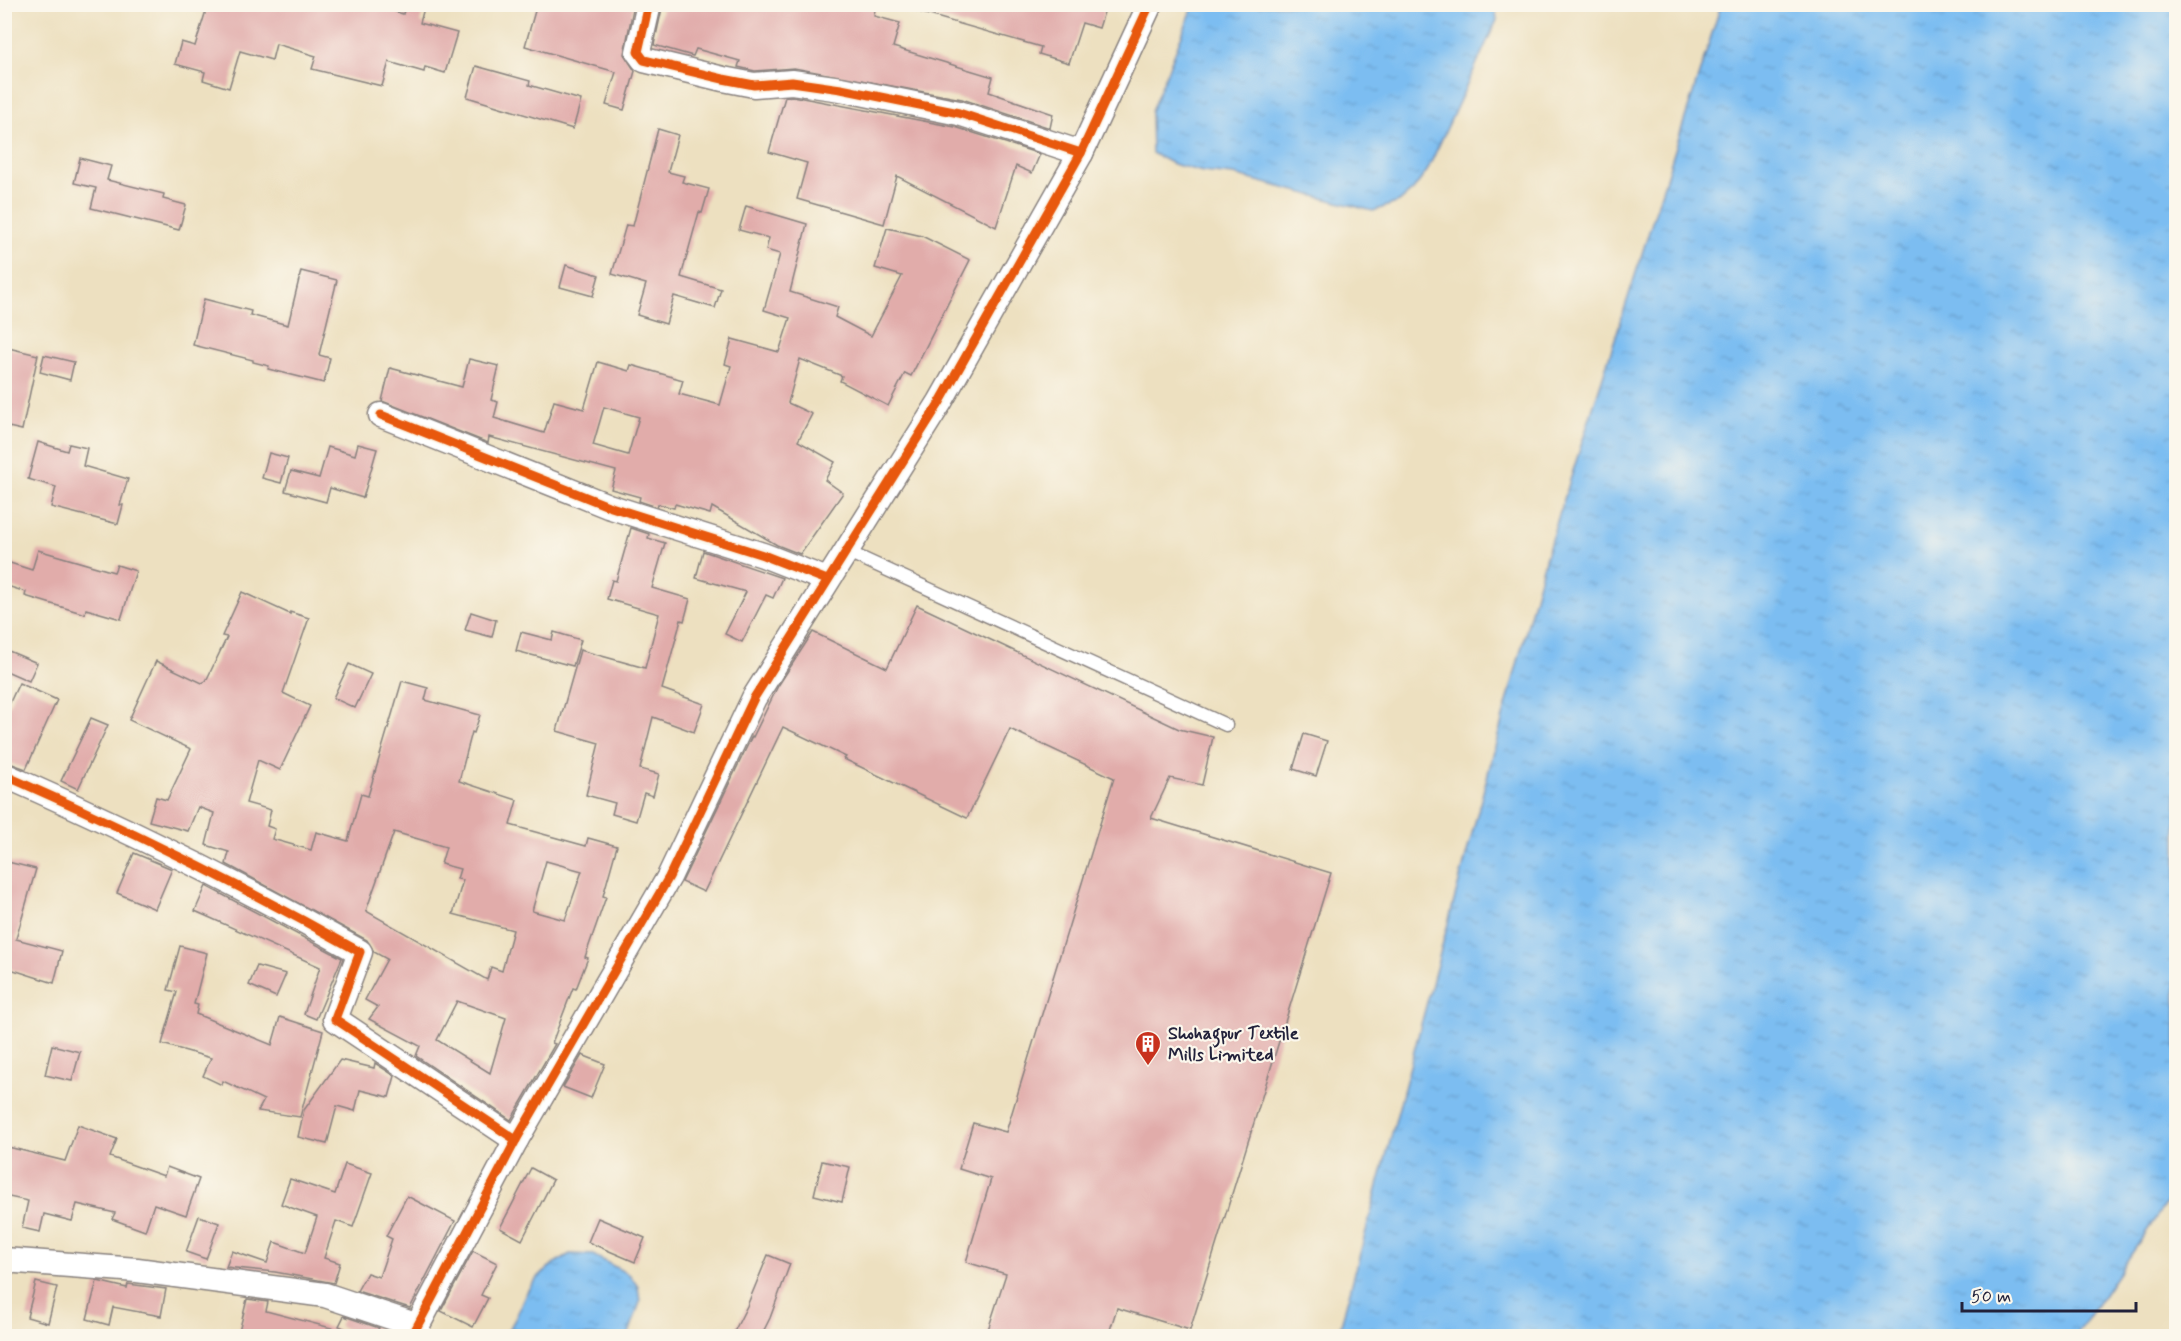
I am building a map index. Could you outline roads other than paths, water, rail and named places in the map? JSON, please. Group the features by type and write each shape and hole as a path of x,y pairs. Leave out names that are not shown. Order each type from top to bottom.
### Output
{"street":[{"path":"649,4 638,52 644,60 754,85 792,82 841,89 949,111 993,122 1081,153"},
{"path":"4,1260 137,1270 325,1294 415,1331 516,1140 669,877 754,698 940,402 1081,153 1150,4"},
{"path":"381,415 608,506 763,555 827,580"},
{"path":"4,775 70,804 290,913 360,952 335,1019 516,1140"}],"lane":[{"path":"846,551 1226,725"}],"water":[{"path":"1194,5 1495,5 1497,20 1427,171 1413,190 1399,202 1373,211 1234,175 1203,172 1173,164 1152,153 1151,112"},
{"path":"1721,5 2176,5 2176,1188 2076,1336 1338,1336 1546,556"},
{"path":"570,1254 593,1255 630,1275 638,1287 640,1302 628,1336 503,1336 512,1325 534,1282 548,1268"}],"place":[{"name":"Shohagpur Textile Mills Limited","path":"1148,1067"}]}
